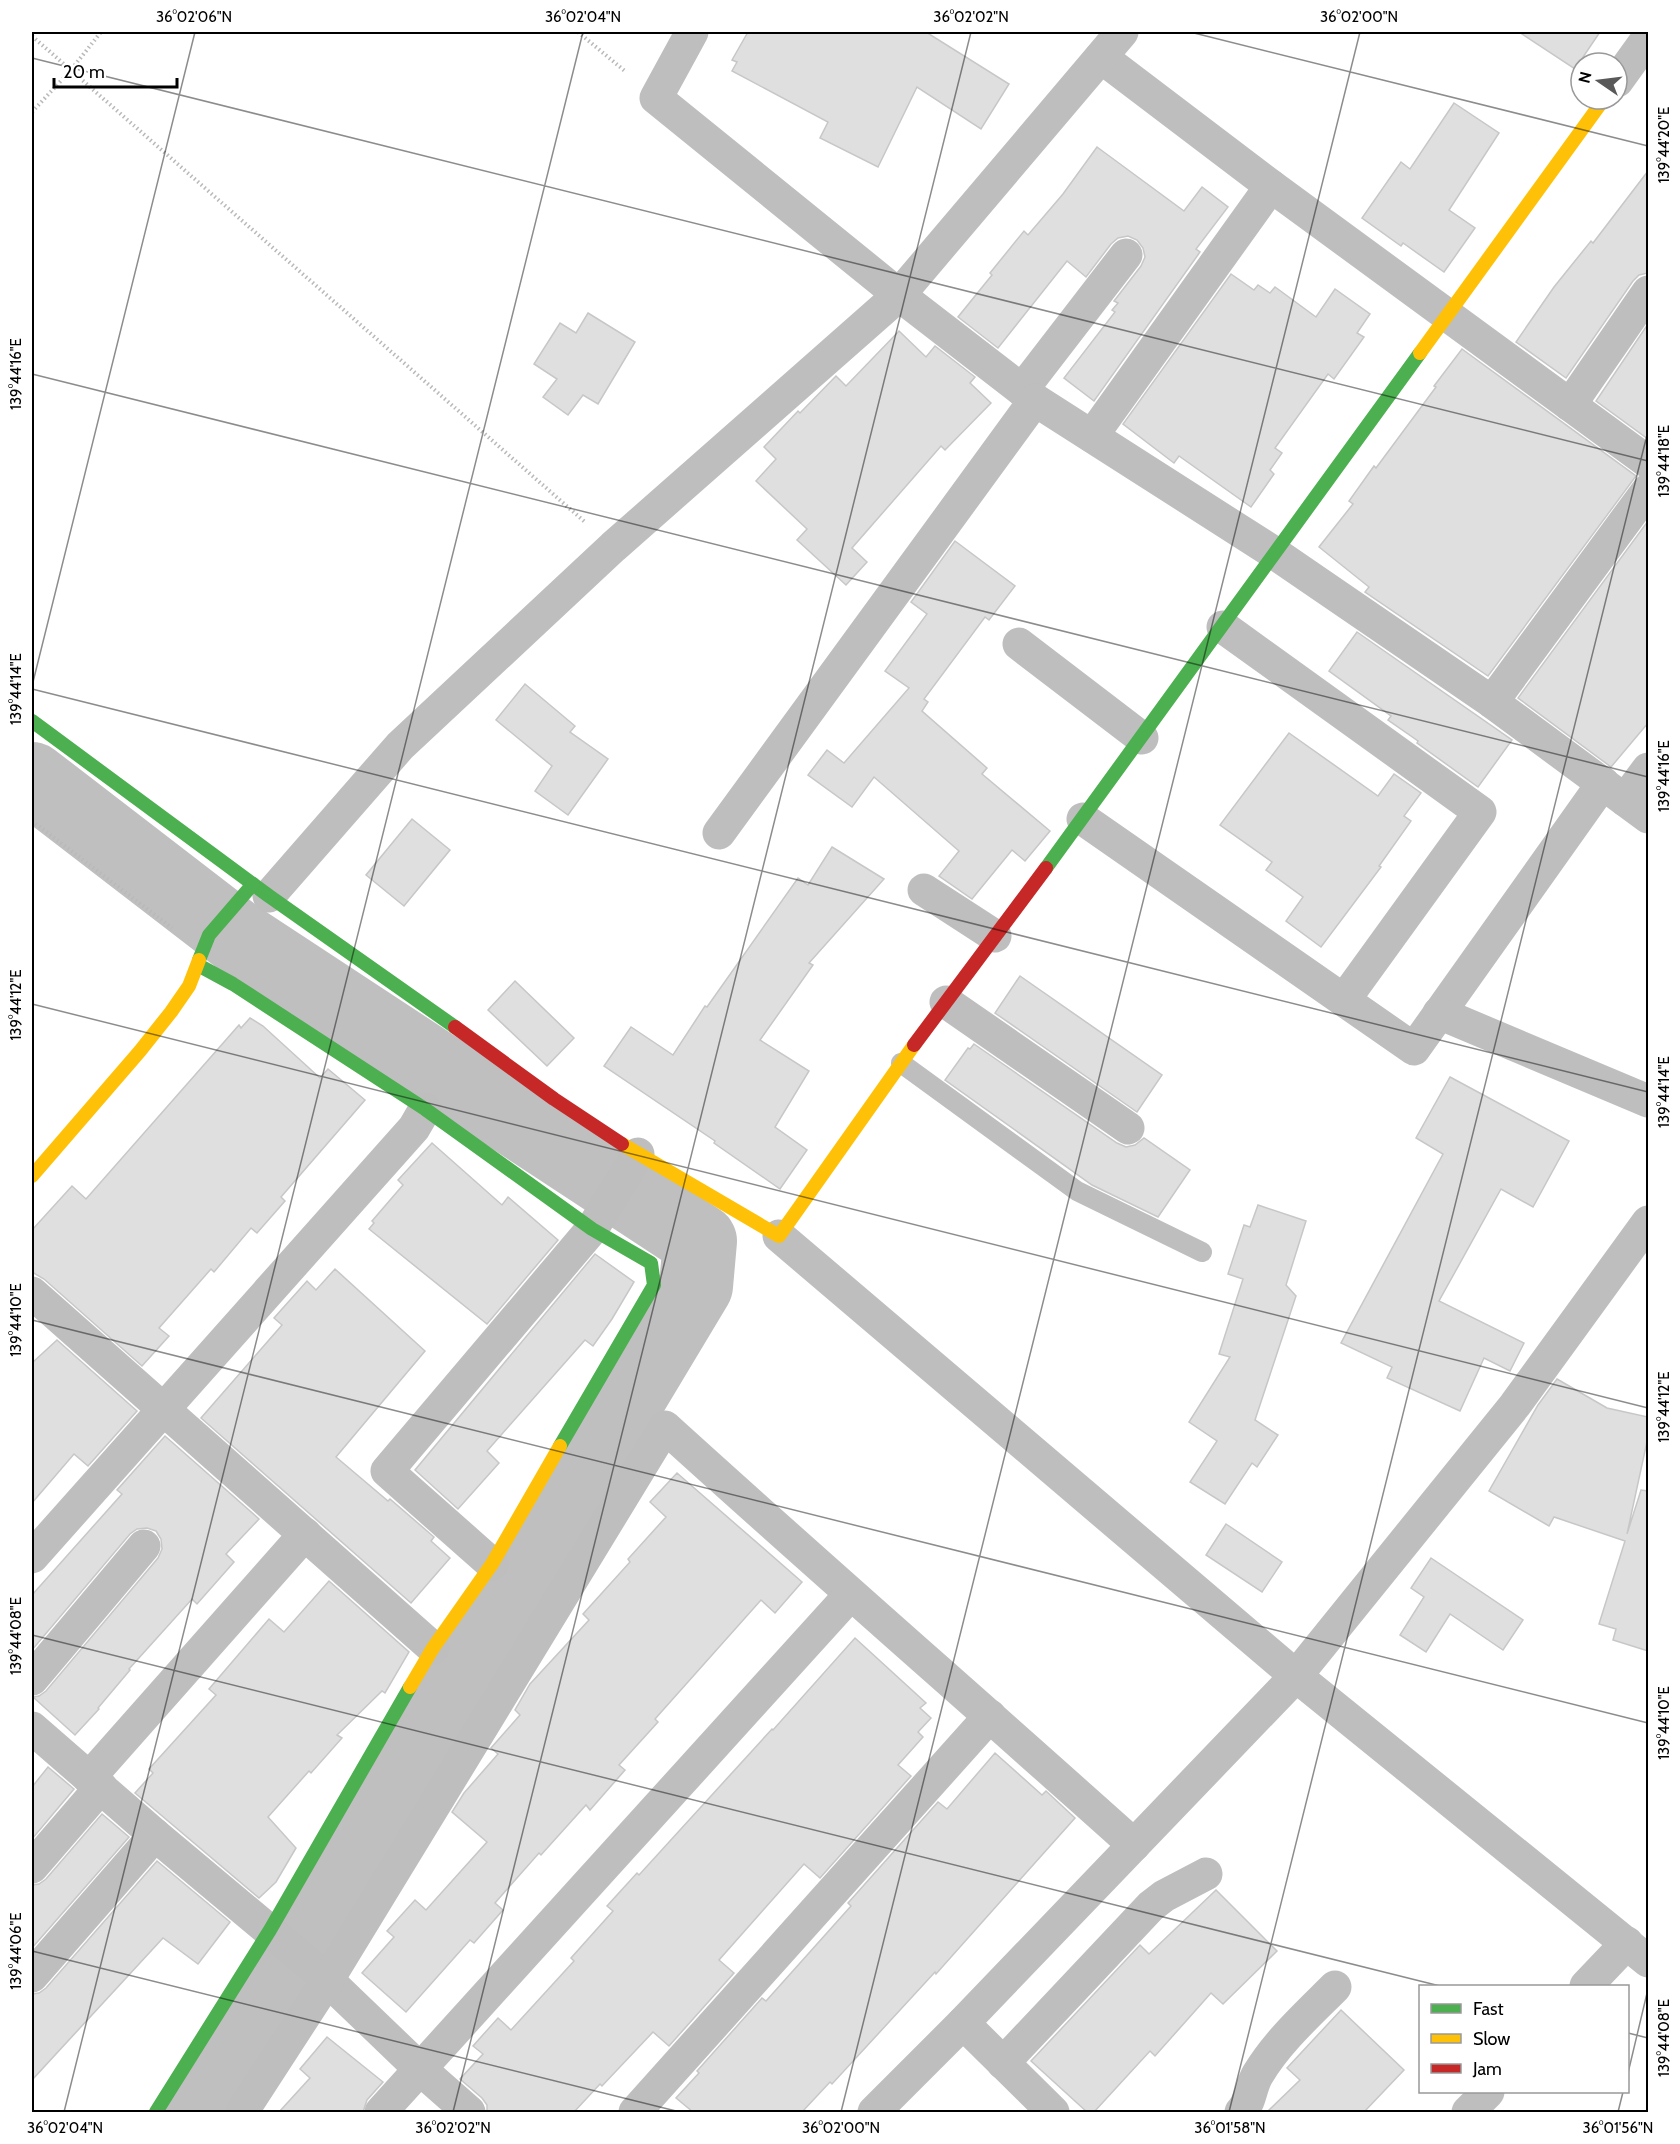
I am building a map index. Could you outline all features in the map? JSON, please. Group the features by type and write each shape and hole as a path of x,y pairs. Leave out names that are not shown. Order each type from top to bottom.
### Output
{"street":[{"path":"692,32 656,98 899,295 1029,395 1276,554 1492,702 1626,800"},
{"path":"32,1176 165,1020 189,986 207,940 236,904 261,890 400,746 614,548 899,295 1122,32"},
{"path":"1629,64 1648,38"},
{"path":"1101,57 1271,186 1648,462"},
{"path":"779,1236 901,1063 1083,819 1595,111"},
{"path":"1092,436 1271,186"},
{"path":"719,833 1126,255"},
{"path":"1570,405 1648,292"},
{"path":"1492,702 1648,490"},
{"path":"1223,627 1480,812 1344,1000"},
{"path":"1019,644 1142,738"},
{"path":"32,721 261,890 554,1099 633,1163 779,1236 1296,1676 1638,1952 1588,1985"},
{"path":"1083,819 1414,1048 1439,1013 1626,800 1648,769"},
{"path":"924,890 995,936"},
{"path":"156,2112 275,1934 433,1648 492,1564 654,1285 651,1263 600,1216 425,1109 233,984 198,965"},
{"path":"946,1002 1128,1128"},
{"path":"1439,1013 1648,1101"},
{"path":"32,1557 414,1128 425,1109"},
{"path":"492,1564 387,1471 600,1216 633,1163"},
{"path":"874,2112 963,2023 1296,1676 1515,1405 1648,1222"},
{"path":"38,1311 163,1409 433,1648"},
{"path":"242,2112 323,1977 665,1427 850,1595 1134,1845"},
{"path":"32,1867 95,1783 305,1534"},
{"path":"32,1679 144,1546"},
{"path":"381,2112 850,1595"},
{"path":"635,2112 990,1716"},
{"path":"36,1740 95,1783 275,1934 469,2112"},
{"path":"32,1976 155,1835"},
{"path":"1002,2063 1151,1906 1164,1896 1206,1874"},
{"path":"1241,2112 1247,2107 1256,2076 1281,2042 1335,1987"},
{"path":"963,2023 1053,2112"},
{"path":"1468,2112 1486,2093"}],"lane":[{"path":"901,1063 1077,1191 1202,1252"}],"path":[{"path":"32,112 71,70 101,32"},
{"path":"578,32 656,98"},
{"path":"32,36 614,548"},
{"path":"32,821 181,934 207,940"}],"building":[{"path":"748,32 926,32 1009,84 981,129 917,87 878,167 820,138 828,122 732,71 737,62 732,60"},
{"path":"1519,32 1600,32 1587,51 1569,51 1569,65"},
{"path":"1454,103 1499,133 1449,210 1475,228 1444,272 1403,243 1401,246 1362,218 1401,162 1410,169"},
{"path":"1097,147 1184,211 1202,187 1228,207 1196,249 1200,252 1094,401 1064,378 1115,312 1112,310 1118,303 1114,301 1141,266 1145,257 1143,248 1137,240 1128,236 1118,238 1086,277 1067,261 998,348 958,317 1024,231 1028,235 1063,194"},
{"path":"1648,171 1648,273 1639,275 1633,281 1566,378 1516,342 1554,287 1591,241 1593,243"},
{"path":"1231,274 1254,290 1258,285 1270,293 1275,287 1316,317 1335,289 1370,314 1357,333 1364,337 1334,379 1328,374 1275,448 1282,453 1270,470 1274,474 1251,507 1179,456 1174,463 1123,424"},
{"path":"588,313 635,342 598,404 583,395 568,415 543,397 557,379 534,364 560,323 576,333"},
{"path":"1648,324 1648,439 1596,401"},
{"path":"899,331 926,357 935,346 975,377 970,383 991,403 945,450 941,446 852,548 867,562 846,585 797,540 807,529 756,481 776,459 764,447 798,411 800,413 836,376 846,386"},
{"path":"1462,349 1636,476 1488,676 1365,592 1369,587 1319,547 1353,504 1349,501 1374,466 1376,468"},
{"path":"1648,521 1648,723 1611,767 1518,698"},
{"path":"955,541 1015,586 989,620 985,617 924,699 928,702 922,711 987,768 982,774 1050,831 1025,861 1012,850 972,899 939,876 959,851 874,777 852,807 808,775 827,750 844,763 909,688 885,671 927,614 911,602"},
{"path":"1357,632 1512,740 1478,787 1417,743 1418,741 1388,720 1391,716 1329,671"},
{"path":"525,684 575,726 570,732 608,759 568,815 535,791 552,766 496,720"},
{"path":"1289,733 1378,796 1394,774 1421,793 1404,816 1411,821 1379,866 1381,867 1321,947 1286,921 1303,897 1266,870 1272,862 1220,825"},
{"path":"412,819 450,850 404,906 366,875"},
{"path":"832,847 884,879 809,963 813,965 760,1040 809,1071 775,1127 807,1150 780,1189 714,1143 715,1141 604,1066 631,1027 673,1055 705,1006 707,1007 798,878 808,885"},
{"path":"1020,976 1162,1075 1137,1112 995,1013"},
{"path":"515,981 574,1038 547,1066 488,1010"},
{"path":"250,1018 263,1026 320,1078 328,1069 365,1100 281,1197 285,1201 257,1233 251,1228 214,1272 211,1269 159,1328 169,1336 142,1366 44,1279 32,1272 32,1230 72,1186 86,1199 239,1025 241,1028"},
{"path":"974,1044 1117,1143 1126,1147 1135,1145 1144,1138 1190,1170 1158,1217 1092,1185 945,1080 968,1048 970,1049"},
{"path":"1450,1077 1569,1141 1533,1207 1501,1189 1439,1301 1524,1343 1510,1371 1484,1358 1460,1411 1387,1378 1392,1367 1341,1343 1443,1154 1416,1138"},
{"path":"432,1143 502,1205 508,1197 558,1240 487,1324 369,1229 374,1223 372,1221 403,1185 398,1180"},
{"path":"1258,1205 1306,1221 1286,1285 1296,1296 1255,1420 1278,1435 1257,1467 1252,1463 1225,1504 1190,1482 1217,1441 1189,1422 1230,1357 1219,1354 1243,1279 1228,1274 1244,1225 1250,1227"},
{"path":"595,1254 634,1282 593,1346 585,1340 487,1451 499,1463 458,1509 415,1470"},
{"path":"335,1269 425,1351 336,1457 434,1537 431,1541 450,1558 411,1603 201,1418 282,1325 274,1318 307,1281 316,1290"},
{"path":"57,1340 137,1411 88,1466 74,1454 32,1503 32,1363"},
{"path":"1557,1379 1607,1408 1648,1417 1648,1437 1627,1534 1641,1490 1648,1491 1648,1651 1613,1640 1616,1629 1599,1624 1625,1541 1554,1517 1549,1526 1489,1491 1538,1405"},
{"path":"165,1436 259,1519 226,1554 234,1562 197,1604 192,1599 129,1669 99,1709 75,1735 33,1697 46,1691 158,1558 162,1549 161,1539 156,1531 147,1528 137,1529 130,1534 32,1650 32,1595 122,1494 117,1490"},
{"path":"677,1473 802,1582 775,1613 761,1600 655,1719 658,1722 619,1765 625,1770 590,1810 586,1805 541,1855 539,1853 495,1903 503,1910 474,1943 470,1940 406,2012 362,1973 394,1937 387,1931 415,1900 426,1910 487,1842 452,1812 464,1793 498,1754 491,1748 520,1715 515,1710 530,1684 589,1620 583,1614 630,1562 628,1559 666,1517 650,1502"},
{"path":"1226,1524 1282,1562 1262,1592 1206,1555"},
{"path":"1431,1558 1523,1620 1503,1650 1450,1614 1426,1652 1400,1635 1424,1597 1411,1588"},
{"path":"329,1581 409,1652 385,1693 382,1691 337,1735 342,1738 268,1817 296,1848 276,1882 259,1898 135,1793 153,1773 149,1769 216,1695 209,1689 269,1619 284,1632"},
{"path":"855,1638 926,1703 920,1708 931,1718 918,1732 923,1737 898,1765 911,1776 820,1878 804,1864 719,1960 734,1973 669,2046 653,2032 574,2112 487,2112 487,2105 482,2098 460,2079 483,2054 473,2046 498,2018 511,2030 574,1961 571,1958 613,1911 607,1906 637,1873 639,1875"},
{"path":"995,1753 1042,1795 1046,1791 1075,1818 936,1974 935,1972 832,2084 830,2082 802,2112 693,2112 676,2098 762,1998 766,2001 851,1906 848,1903 938,1802 947,1809"},
{"path":"48,1767 74,1789 32,1839 32,1787"},
{"path":"102,1814 129,1837 32,1948 32,1885 39,1884 46,1879"},
{"path":"157,1861 230,1922 198,1964 163,1938 32,2080 32,1994 39,1993 46,1988"},
{"path":"1216,1890 1277,1951 1223,2004 1211,1993 1155,2056 1150,2051 1094,2112 1087,2112 1031,2061 1140,1945 1149,1954"},
{"path":"1341,2010 1404,2070 1364,2112 1267,2112 1300,2080 1287,2068"},
{"path":"327,2037 383,2082 367,2100 363,2112 279,2112 310,2078 300,2069"}],"waterway":[{"path":"32,779 240,939 700,1241 696,1286 200,2112"}],"traffic: fast":[{"path":"1046,868 1420,353"},
{"path":"32,721 269,896 455,1027"},
{"path":"199,960 209,935 253,884"},
{"path":"198,965 233,984 425,1109 592,1229 651,1263 654,1285 560,1446"},
{"path":"156,2112 270,1930 410,1687"}],"traffic: slow":[{"path":"1420,353 1595,111"},
{"path":"32,1176 171,1012 189,986 199,960"},
{"path":"622,1144 779,1236 914,1045"},
{"path":"410,1687 433,1648 492,1564 560,1446"}],"traffic: jam":[{"path":"914,1045 1046,868"},
{"path":"455,1027 554,1099 622,1144"}]}
